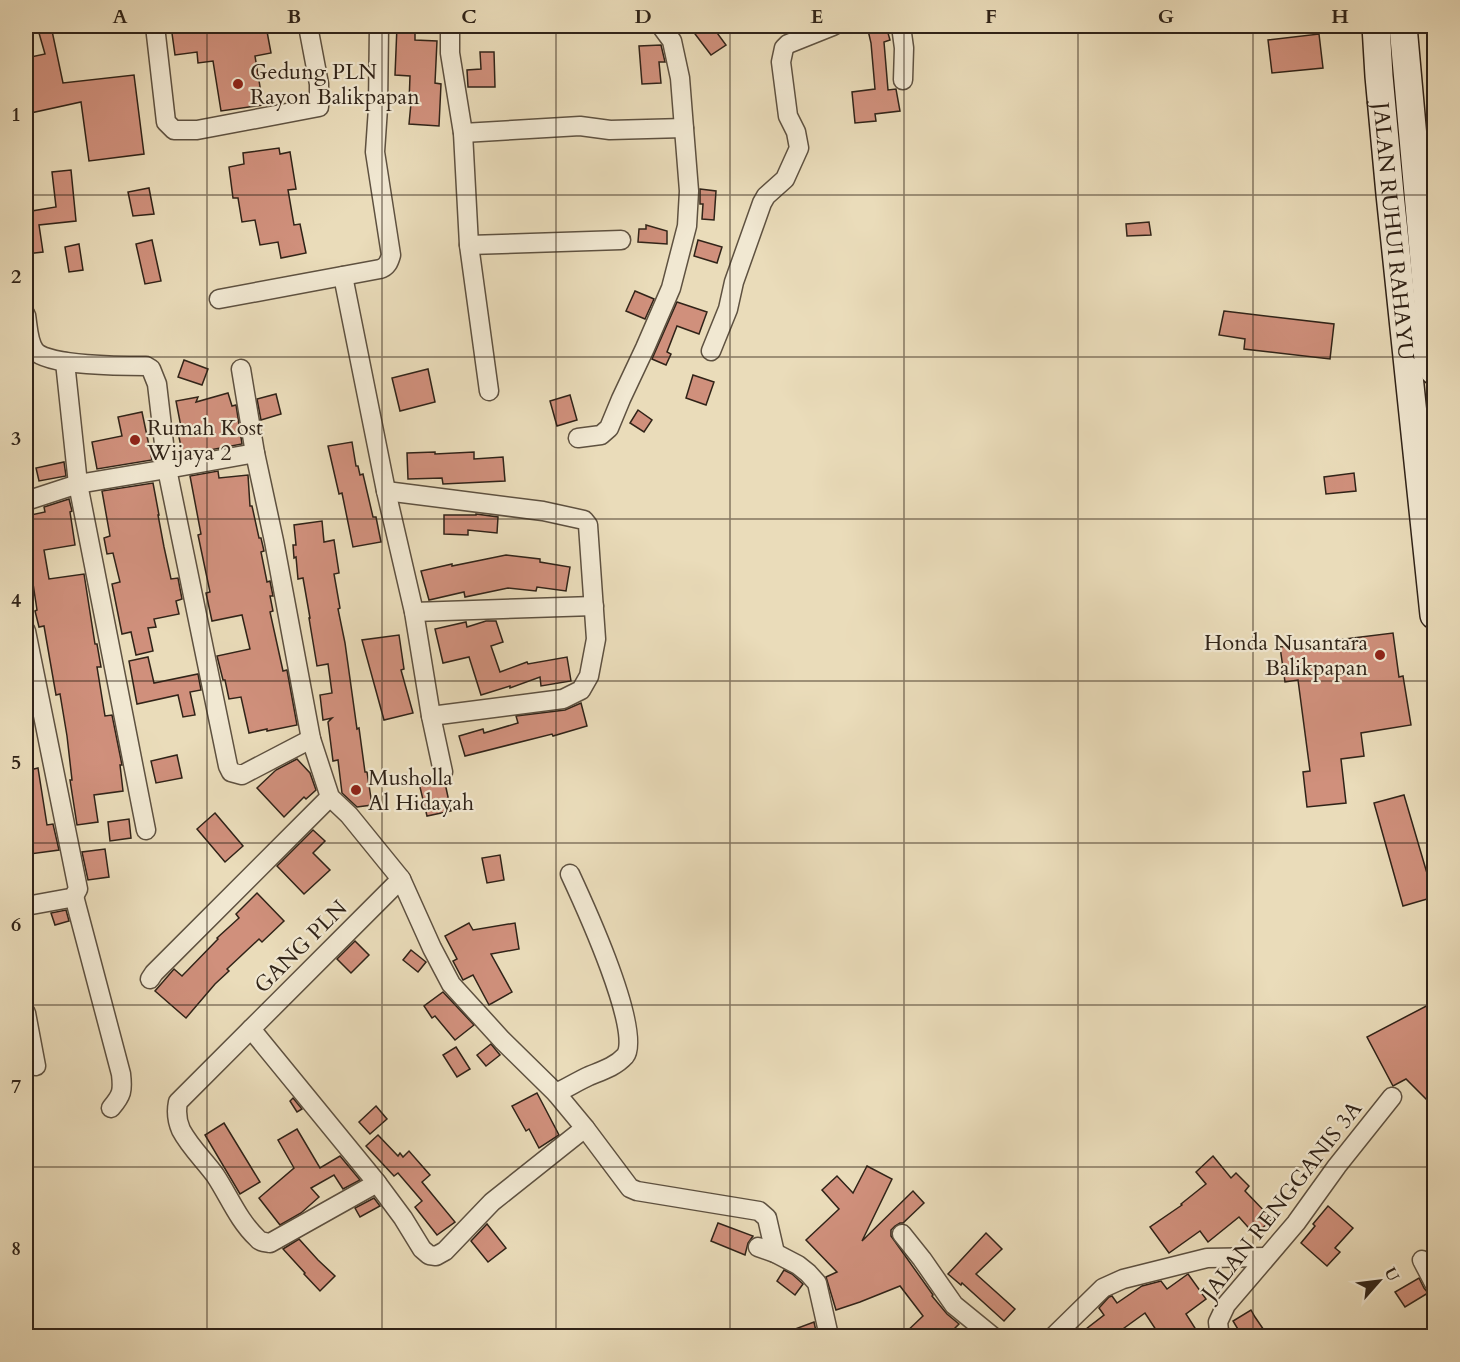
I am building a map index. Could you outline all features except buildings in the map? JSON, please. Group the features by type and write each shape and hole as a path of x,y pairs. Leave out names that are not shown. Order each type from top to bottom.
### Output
{"main road":[{"name":"JALAN RUHUI RAHAYU","path":"1376,26 1389,183 1434,601"},
{"name":"JALAN RUHUI RAHAYU","path":"1403,26 1434,371"}],"street":[{"path":"155,26 166,122 174,130 197,130 319,107 319,84 308,26"},
{"path":"219,299 384,268 389,262 391,255 375,152 379,26"},
{"path":"450,26 450,53 463,133 469,245 489,391"},
{"path":"578,438 601,435 609,428 671,288 687,226 689,191 680,78 675,48 661,26"},
{"path":"711,351 728,309 734,282 762,203 766,196 785,179 799,148 796,132 788,116 781,62 784,48 788,44 833,26"},
{"path":"901,26 904,48 903,80"},
{"path":"463,133 580,126 610,130 684,128"},
{"path":"469,245 621,240"},
{"path":"343,276 386,491 414,612 431,716 443,772"},
{"path":"26,315 31,346 37,354 65,362 146,366 151,369 157,384 167,470 231,772 242,775 311,739"},
{"path":"65,362 78,484 146,830"},
{"path":"241,369 255,453 311,739 330,797 349,814 401,879 451,984 502,1040 556,1093 630,1188 762,1213 767,1218 766,1250 798,1265 817,1283 829,1336"},
{"path":"26,501 78,484 255,453"},
{"path":"386,491 543,512 584,520 588,525 596,639 589,676 581,690 563,699 431,716"},
{"path":"414,612 594,606"},
{"path":"26,631 77,885 77,892 70,898 26,906"},
{"path":"150,979 330,797"},
{"path":"556,1093 618,1062 627,1054 629,1044 617,988 570,874"},
{"name":"GANG PLN","path":"377,1183 270,1243 259,1240 243,1223 215,1175 187,1139 177,1119 177,1110 178,1102 401,879"},
{"path":"74,896 121,1074 123,1092 111,1108"},
{"path":"26,1012 36,1066"},
{"path":"251,1029 377,1183 422,1249 429,1255 436,1256 445,1251 492,1202 585,1128"},
{"name":"JALAN RENGGANIS 3A","path":"1222,1336 1218,1322 1226,1305 1296,1222 1392,1096"},
{"path":"902,1234 954,1305 992,1336"},
{"path":"1054,1336 1103,1288 1123,1279 1207,1258 1266,1257"},
{"path":"1422,1260 1434,1283"}],"place":[{"name":"Gedung PLN Rayon Balikpapan","path":"238,84"},
{"name":"Rumah Kost Wijaya 2","path":"135,440"},
{"name":"Honda Nusantara Balikpapan","path":"1380,655"},
{"name":"Musholla Al Hidayah","path":"356,790"}]}
